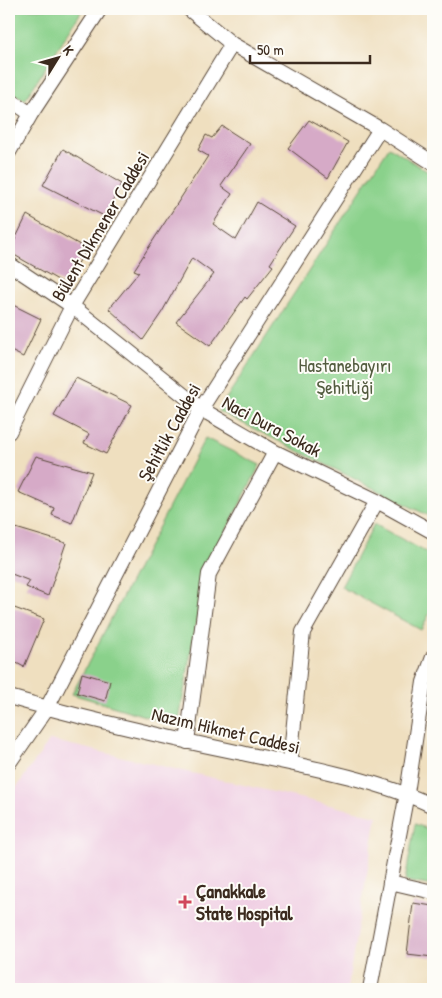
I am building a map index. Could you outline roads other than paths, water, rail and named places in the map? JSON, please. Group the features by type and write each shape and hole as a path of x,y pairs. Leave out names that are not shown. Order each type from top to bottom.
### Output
{"street":[{"path":"9,152 31,114 100,9"},
{"path":"189,9 232,44 380,129 433,163"},
{"name":"Bülent Dikmener Caddesi","path":"9,432 72,306 232,44"},
{"path":"9,100 31,114"},
{"name":"Şehitlik Caddesi","path":"9,763 47,708 201,409 380,129"},
{"name":"Naci Dura Sokak","path":"9,264 72,306 201,409 275,452 377,501 433,532"},
{"path":"187,742 209,574 275,452"},
{"path":"290,763 303,632 377,501"},
{"path":"370,989 407,793 424,682 433,657"},
{"name":"Nazım Hikmet Caddesi","path":"9,697 187,742 290,763 407,793 433,806"},
{"path":"390,882 433,892"}],"place":[{"name":"Çanakkale State Hospital","path":"185,902"}],"park label":[{"name":"Hastanebayırı Şehitliği","path":"345,376"}]}
